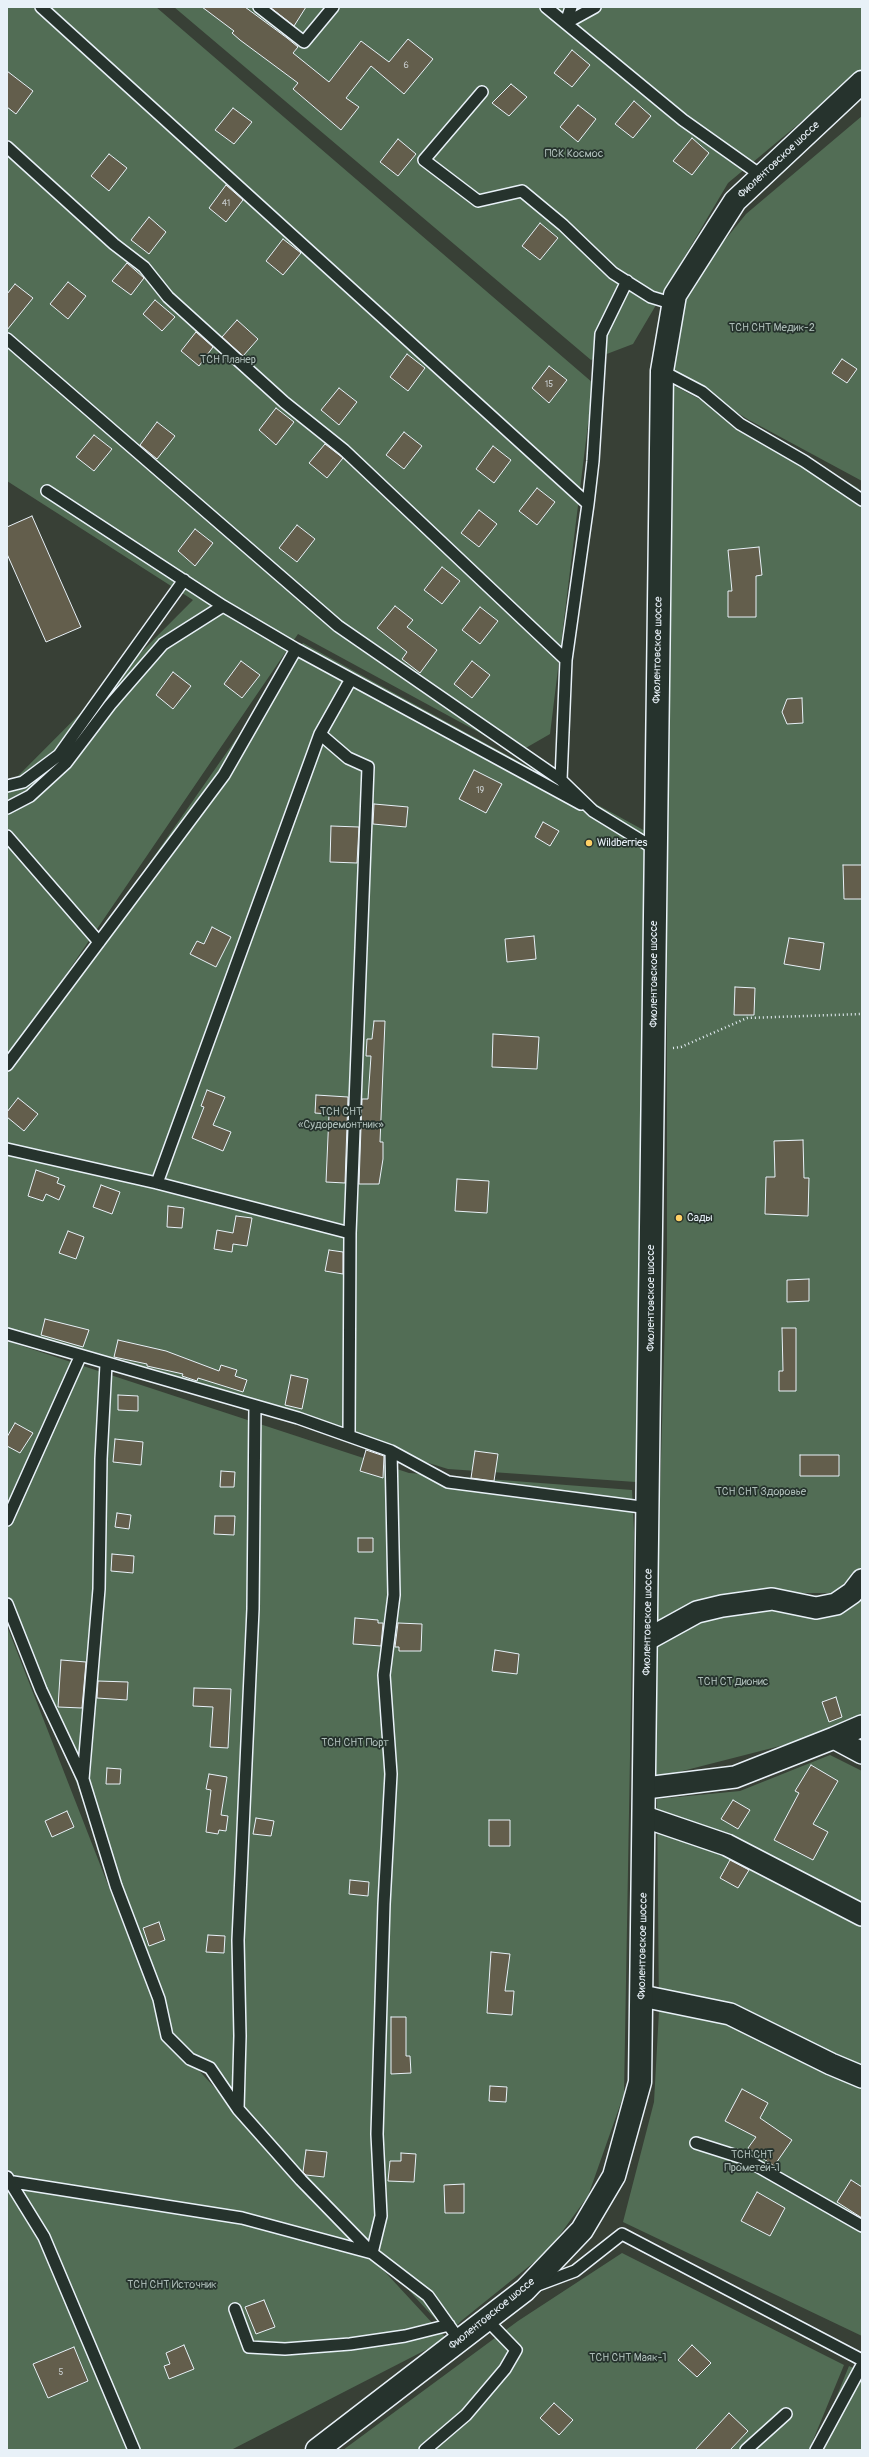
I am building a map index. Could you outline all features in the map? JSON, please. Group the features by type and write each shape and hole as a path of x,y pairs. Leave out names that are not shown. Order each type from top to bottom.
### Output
{"main road":[{"name":"Фиолентовское шоссе","path":"317,2450 454,2333 487,2320 525,2290 582,2230 614,2176 640,2082 648,1639 655,849 662,370 675,294 735,201 862,82"}],"street":[{"path":"648,1639 697,1612 722,1606 772,1599 816,1608 836,1604 852,1593 862,1580"},
{"path":"646,1788 735,1776 862,1726"},
{"path":"834,1738 862,1753"},
{"path":"645,1816 727,1845 862,1915"},
{"path":"642,1996 730,2014 831,2064 862,2077"}],"lane":[{"path":"42,7 588,504"},
{"path":"259,7 304,42 333,7"},
{"path":"546,7 683,120 762,176"},
{"path":"566,23 571,7"},
{"path":"566,23 595,7"},
{"path":"482,92 424,160 478,201 522,191 563,225 613,273 651,297 674,304"},
{"path":"7,147 114,244 144,267 168,297 284,402 344,450 566,660"},
{"path":"561,780 566,660 593,461 601,334 627,281"},
{"path":"7,339 338,626 561,780 593,811"},
{"path":"662,370 702,392 740,424 804,461 862,500"},
{"path":"47,491 223,606 296,649 593,811 655,849"},
{"path":"7,786 23,782 59,755 184,580"},
{"path":"7,808 30,796 66,763 110,705 163,644 223,606"},
{"path":"9,1059 224,775 296,649"},
{"path":"157,1183 320,734 351,679"},
{"path":"320,734 348,758 368,767 350,1233 349,1436"},
{"path":"7,836 98,942"},
{"path":"7,1150 157,1183 350,1233"},
{"path":"7,1334 106,1364 298,1418 391,1451 448,1482 649,1508"},
{"path":"7,1520 80,1356"},
{"path":"83,1779 99,1589 101,1459 106,1364"},
{"path":"238,2109 240,2036 238,1940 253,1609 256,1406"},
{"path":"372,2253 381,2216 377,2134 384,1904 390,1774 384,1675 394,1595 391,1451"},
{"path":"7,1604 41,1690 83,1779 116,1886 159,1999 167,2036 190,2059 210,2068 238,2109 301,2180 372,2253 428,2296 454,2333"},
{"path":"696,2143 743,2158 862,2226"},
{"path":"7,2180 242,2218 372,2253"},
{"path":"7,2180 44,2237 134,2450"},
{"path":"525,2290 575,2271 622,2234 862,2360"},
{"path":"236,2309 249,2347 285,2349 350,2344 405,2336 454,2333"},
{"path":"425,2450 466,2415 505,2369 516,2350 487,2320"},
{"path":"816,2450 862,2365"},
{"path":"746,2450 786,2414"}],"path":[{"path":"653,1051 682,1047 747,1018 862,1014"}],"green space":[{"name":"ТСН Планер","path":"7,7 156,7 593,383 550,734 517,753 298,634 7,1061 7,787 193,600 7,481"},
{"name":"ПСК Космос","path":"174,7 862,7 862,71 728,183 633,344 591,360"},
{"name":"ТСН СНТ Медик-2","path":"862,116 862,481 749,420 673,373 687,287 746,214"},
{"name":"ТСН СНТ Здоровье","path":"667,382 769,436 858,488 862,493 862,1567 834,1593 775,1593 656,1632 667,1253"},
{"name":"ТСН СНТ «Судоремонтник»","path":"303,643 647,832 643,1193 636,1482 448,1469 7,1333 7,1067"},
{"name":"ТСН СНТ Порт","path":"7,1341 409,1473 632,1490 634,1532 624,2094 588,2196 548,2251 461,2321 449,2334 175,2036 7,1599"},
{"name":"ТСН СТ Дионис","path":"862,1591 862,1751 827,1734 655,1778 658,1639 715,1609 850,1607"},
{"name":"ТСН СНТ Источник","path":"7,1626 167,2036 447,2339 231,2450 7,2450"},
{"name":"ТСН СНТ Прометей-1","path":"830,1755 862,1771 862,2336 623,2222 654,2102 659,2011 657,1799 740,1791"},
{"name":"ТСН СНТ Маяк-1","path":"622,2253 844,2365 809,2450 343,2450 518,2321"},
{"path":"849,2366 862,2372 862,2450 815,2450"}],"building":[{"path":"202,7 245,7 298,47 293,53 329,82 361,41 389,62 408,39 433,59 404,94 371,66 346,98 359,107 341,130 293,89 298,83 240,40 232,33 234,31"},
{"path":"272,7 306,7 294,26 271,8"},
{"path":"572,50 590,65 572,87 554,73"},
{"path":"7,71 33,91 16,114 7,107"},
{"path":"511,84 527,97 509,116 492,103"},
{"path":"634,101 651,116 633,138 615,124"},
{"path":"578,105 596,119 578,142 560,127"},
{"path":"233,108 252,122 234,144 215,130"},
{"path":"692,138 709,153 692,175 673,161"},
{"path":"398,139 416,154 398,176 380,162"},
{"path":"109,154 127,168 109,191 91,176"},
{"path":"226,185 243,200 226,222 209,208"},
{"path":"149,217 166,232 149,254 131,240"},
{"path":"540,223 558,238 540,260 522,246"},
{"path":"283,239 301,253 283,275 266,261"},
{"path":"127,263 144,278 131,295 112,281"},
{"path":"68,282 86,296 68,319 50,304"},
{"path":"15,284 33,298 7,330 7,294"},
{"path":"155,300 175,317 162,331 143,314"},
{"path":"237,320 258,339 243,356 222,337"},
{"path":"196,332 213,347 199,366 181,351"},
{"path":"407,354 425,368 408,391 390,377"},
{"path":"842,359 857,369 847,383 832,373"},
{"path":"549,366 567,380 549,403 532,388"},
{"path":"339,388 357,402 339,425 321,410"},
{"path":"276,408 294,422 276,445 259,430"},
{"path":"157,422 175,436 157,459 140,445"},
{"path":"404,432 422,446 404,469 386,455"},
{"path":"94,435 112,449 94,471 76,457"},
{"path":"325,444 343,458 327,478 309,463"},
{"path":"493,446 511,460 494,483 476,469"},
{"path":"537,488 555,502 537,525 519,511"},
{"path":"479,510 497,524 479,547 461,533"},
{"path":"32,516 81,627 46,642 7,554 7,527"},
{"path":"297,525 315,539 297,562 279,548"},
{"path":"195,529 213,543 195,566 178,551"},
{"path":"759,547 762,575 756,576 756,617 728,617 728,591 732,591 728,550"},
{"path":"442,567 460,581 442,604 424,590"},
{"path":"395,606 413,620 407,627 437,650 420,673 402,659 407,652 377,628"},
{"path":"480,607 498,621 480,644 462,630"},
{"path":"241,661 260,675 242,698 224,684"},
{"path":"472,661 490,675 472,698 454,684"},
{"path":"173,672 191,686 173,709 156,695"},
{"path":"802,698 803,723 787,724 782,712 787,699"},
{"path":"474,770 502,784 486,813 459,799"},
{"path":"374,804 408,807 406,827 373,824"},
{"path":"543,822 559,831 550,846 535,837"},
{"path":"331,826 359,827 357,863 330,862"},
{"path":"843,865 862,865 862,899 844,899"},
{"path":"212,927 231,937 216,967 190,954 197,941 204,944"},
{"path":"534,936 536,959 507,962 505,939"},
{"path":"789,938 824,943 820,970 784,964"},
{"path":"735,987 755,988 754,1015 734,1015"},
{"path":"374,1021 385,1021 380,1142 383,1142 383,1159 379,1184 359,1184 362,1099 368,1099 371,1056 366,1056 367,1039 372,1039"},
{"path":"493,1034 539,1037 537,1069 492,1067"},
{"path":"207,1090 225,1097 213,1125 231,1132 223,1151 192,1138 204,1107 201,1106"},
{"path":"316,1095 348,1097 345,1183 326,1182 329,1114 315,1113"},
{"path":"18,1098 38,1114 24,1131 7,1117 7,1112"},
{"path":"803,1140 804,1178 809,1178 808,1216 765,1214 766,1177 775,1177 774,1141"},
{"path":"36,1170 59,1178 57,1183 65,1186 59,1200 46,1194 43,1201 28,1196"},
{"path":"457,1179 489,1181 487,1213 455,1211"},
{"path":"101,1185 120,1192 112,1214 93,1207"},
{"path":"168,1206 184,1208 182,1228 167,1227"},
{"path":"236,1216 252,1218 247,1246 233,1244 232,1252 214,1249 217,1230 233,1233"},
{"path":"68,1231 84,1237 76,1259 59,1253"},
{"path":"329,1250 343,1252 343,1274 325,1271"},
{"path":"809,1279 809,1301 787,1302 787,1280"},
{"path":"45,1319 89,1330 83,1347 41,1335"},
{"path":"782,1328 796,1328 796,1391 779,1391 779,1371 783,1371"},
{"path":"118,1340 166,1351 219,1371 221,1365 237,1370 235,1376 247,1380 243,1392 198,1378 197,1381 182,1376 183,1374 147,1366 147,1364 114,1357"},
{"path":"291,1375 308,1379 302,1409 285,1405"},
{"path":"118,1395 138,1396 138,1411 118,1410"},
{"path":"15,1423 33,1433 20,1453 7,1446 7,1437"},
{"path":"115,1439 143,1442 141,1465 113,1462"},
{"path":"366,1450 384,1456 383,1478 360,1471"},
{"path":"475,1451 498,1454 494,1481 471,1478"},
{"path":"800,1455 839,1455 839,1476 800,1476"},
{"path":"221,1471 235,1472 234,1487 220,1487"},
{"path":"117,1513 131,1515 129,1529 115,1527"},
{"path":"215,1516 235,1516 234,1535 214,1534"},
{"path":"358,1538 373,1538 373,1552 358,1552"},
{"path":"112,1554 134,1556 133,1573 111,1571"},
{"path":"355,1618 378,1620 378,1623 383,1623 381,1646 353,1644"},
{"path":"398,1623 422,1624 421,1651 399,1651 399,1647 395,1647"},
{"path":"495,1650 519,1654 517,1674 492,1671"},
{"path":"61,1660 86,1662 82,1708 58,1707"},
{"path":"98,1681 128,1682 127,1700 97,1698"},
{"path":"194,1688 231,1689 228,1748 210,1747 213,1707 193,1706"},
{"path":"836,1697 842,1717 829,1722 822,1702"},
{"path":"811,1765 838,1781 813,1824 828,1832 813,1860 774,1840 799,1793 795,1791"},
{"path":"107,1768 121,1769 120,1784 106,1784"},
{"path":"209,1774 227,1777 221,1815 228,1816 226,1831 219,1830 218,1834 206,1832 211,1790 206,1789"},
{"path":"733,1800 750,1810 738,1829 721,1819"},
{"path":"67,1811 74,1827 52,1837 45,1821"},
{"path":"256,1818 274,1821 271,1836 253,1834"},
{"path":"489,1820 510,1820 510,1846 489,1846"},
{"path":"730,1860 749,1870 738,1888 720,1878"},
{"path":"350,1880 369,1882 368,1896 349,1894"},
{"path":"159,1922 165,1940 149,1946 143,1928"},
{"path":"208,1935 225,1936 224,1953 206,1952"},
{"path":"491,1952 510,1954 505,1991 514,1991 512,2015 487,2013"},
{"path":"391,2017 406,2017 406,2056 410,2056 411,2073 391,2074"},
{"path":"490,2086 507,2087 506,2102 489,2101"},
{"path":"742,2089 768,2103 760,2118 792,2140 774,2166 748,2148 756,2137 725,2121"},
{"path":"306,2150 327,2152 324,2177 306,2175 303,2172"},
{"path":"401,2153 416,2154 414,2182 388,2181 390,2161 401,2161"},
{"path":"851,2180 862,2187 862,2218 837,2202"},
{"path":"464,2184 464,2213 445,2213 444,2185"},
{"path":"757,2192 785,2208 770,2236 741,2221"},
{"path":"264,2300 275,2327 256,2334 245,2307"},
{"path":"184,2345 194,2369 169,2379 164,2366 170,2364 166,2353"},
{"path":"692,2345 711,2363 697,2377 678,2360"},
{"path":"74,2347 88,2381 48,2398 33,2364"},
{"path":"554,2403 573,2420 559,2435 540,2418"},
{"path":"729,2413 748,2431 730,2450 695,2450"}],"place":[{"name":"Wildberries","path":"589,843"},
{"name":"Сады","path":"679,1218"}]}
